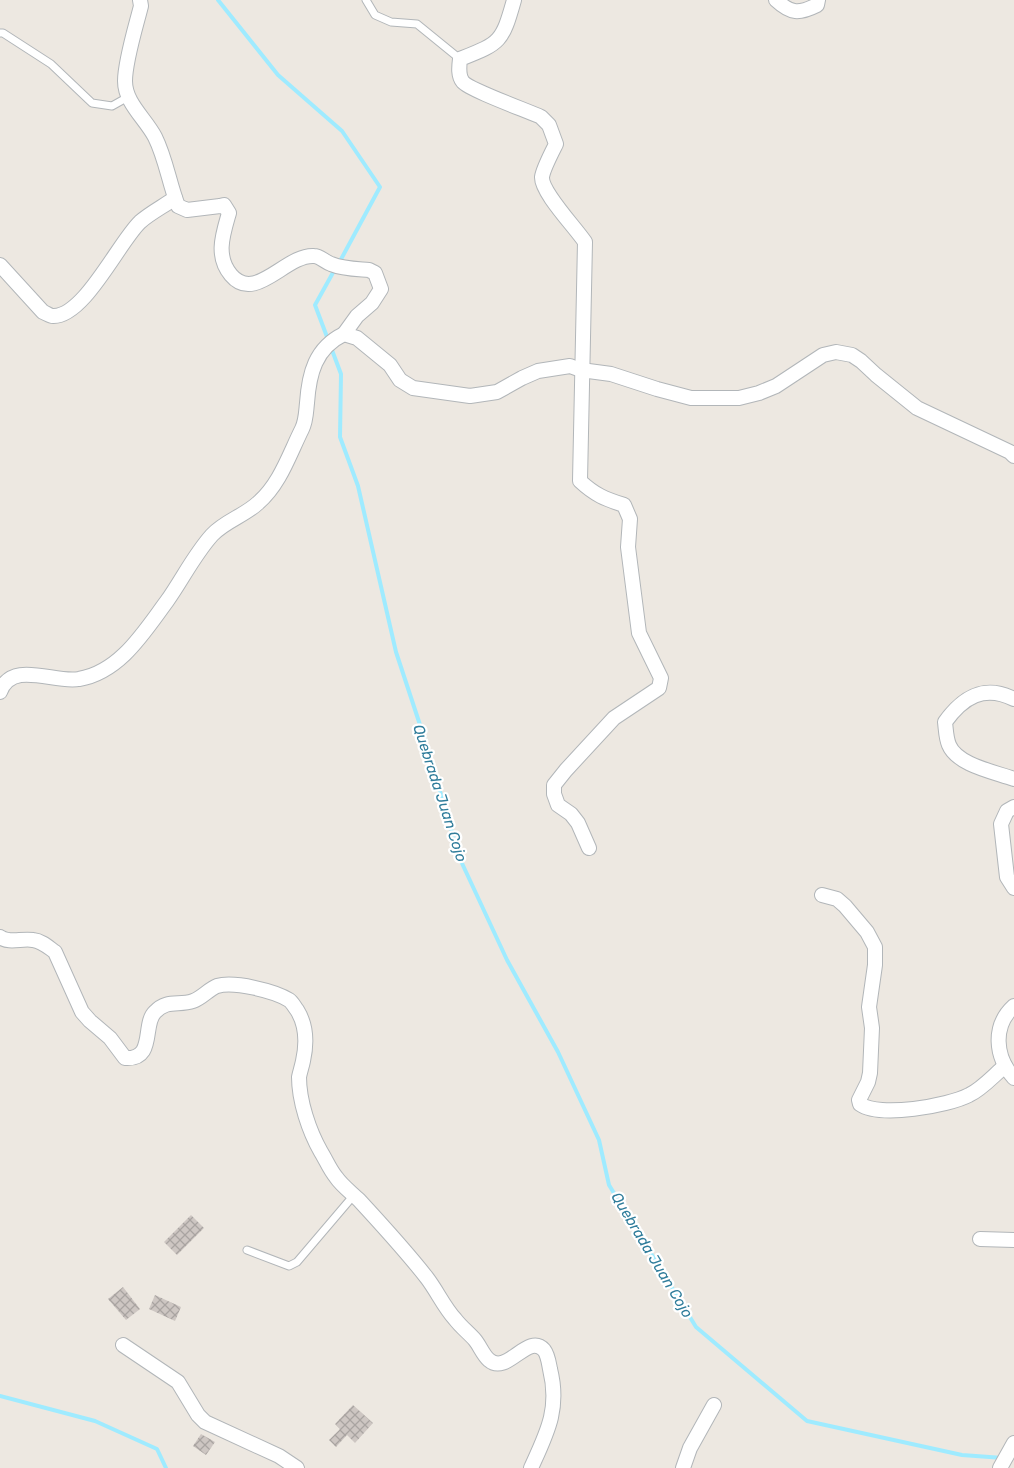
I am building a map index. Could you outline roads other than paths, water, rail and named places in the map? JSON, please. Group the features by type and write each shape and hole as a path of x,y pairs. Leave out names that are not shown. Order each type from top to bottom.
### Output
{"street":[{"path":"0,692 2,687 12,677 24,674 78,680 96,674 117,662 161,609 212,535 257,504 273,488 305,422 309,381 321,353 332,340 344,334 357,316 372,303 381,289 375,273 330,264 315,256 304,257 287,265 260,282 247,285 236,281 222,259 221,244 229,213 228,209 220,206 187,210 178,206 163,156 154,137 128,98 125,80 141,6 140,0"},
{"path":"514,0 506,28 498,41 486,49 460,60 459,70 463,82 541,117 549,125 556,144 542,176 545,190 585,242 580,481 592,492 605,499 624,505 630,519 628,547 639,633 661,678 659,688 614,718 554,785 554,794 558,805 571,814 578,823 589,848"},
{"path":"776,0 786,10 803,12 817,5 818,0"},
{"path":"0,265 43,312 52,317 64,314 88,294 140,222 175,198"},
{"path":"344,334 357,338 390,365 400,380 412,388 470,396 497,392 538,371 570,366 581,370 611,374 691,398 739,398 776,386 823,355 836,352 852,355 917,408 1003,448 1014,456"},
{"path":"1014,699 991,693 976,694 962,702 945,722 949,747 960,760 1014,779"},
{"path":"1014,807 1007,811 1001,824 1007,877 1014,888"},
{"path":"822,895 837,899 845,906 867,932 874,947 875,965 869,1007 872,1028 870,1073 868,1082 859,1100 860,1104 869,1109 886,1111 935,1106 969,1095 1005,1066"},
{"path":"0,937 6,941 34,940 46,945 55,952 82,1012 110,1038 126,1058 140,1056 150,1031 150,1017 156,1011 172,1002 192,1002 206,995 215,986 227,984 245,985 291,1001 300,1015 307,1035 299,1076 301,1096 319,1149 336,1178 397,1241 427,1278 453,1318 475,1341 489,1360 496,1364 504,1363 531,1346 537,1346 544,1350 554,1383 554,1408 547,1431 531,1468"},
{"path":"1014,1006 1007,1012 1000,1029 998,1049 1005,1066 1014,1078"},
{"path":"980,1239 1014,1240"},
{"path":"123,1345 178,1382 198,1415 205,1422 278,1456 297,1468"},
{"path":"683,1468 690,1448 714,1405"},
{"path":"1000,1468 1014,1443"}],"lane":[{"path":"366,0 375,15 391,22 417,24 460,60"},
{"path":"0,33 3,33 51,64 92,103 112,106 128,98"},
{"path":"247,1250 289,1266 297,1262 354,1195"}],"waterway":[{"name":"Quebrada Juan Cojo","path":"218,0 278,75 342,131 380,187 339,263"},
{"name":"Quebrada Juan Cojo","path":"335,269 315,305 341,374 340,437 358,486 396,652 423,734 460,859 507,960 558,1052 599,1140 609,1185 696,1327 807,1421 962,1455 1003,1458"},
{"path":"0,1396 95,1421 157,1449 166,1468"}]}
